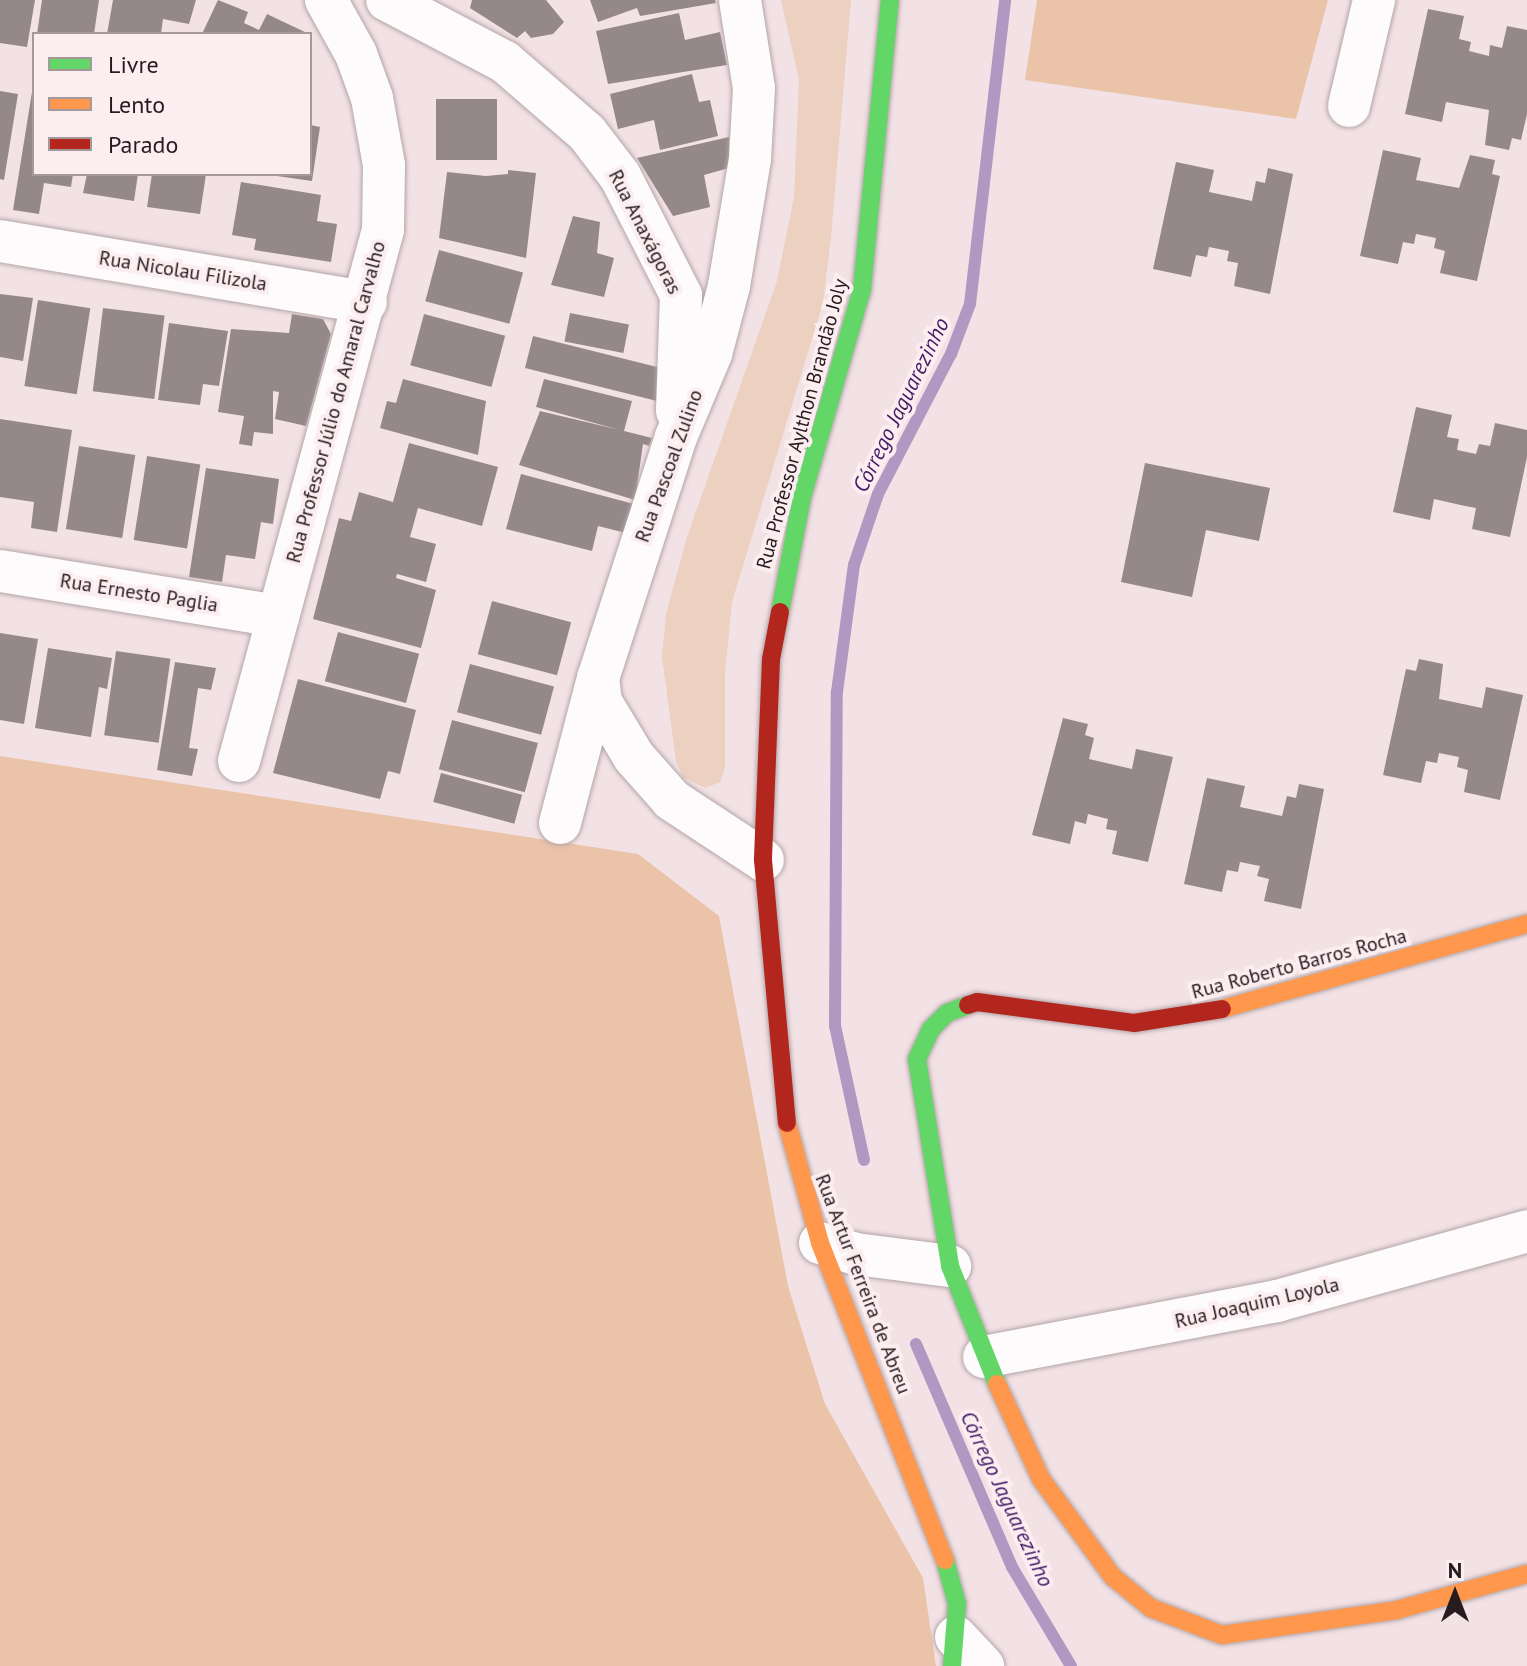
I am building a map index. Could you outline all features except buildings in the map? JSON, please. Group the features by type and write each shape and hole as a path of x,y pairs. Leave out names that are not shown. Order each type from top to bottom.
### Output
{"street":[{"name":"Rua Professor Júlio do Amaral Carvalho","path":"239,761 366,302 383,230 384,165 372,98 356,54 326,0"},
{"name":"Rua Anaxágoras","path":"387,0 505,62 587,133 620,176 681,295 676,437"},
{"name":"Rua Pascoal Zulino","path":"560,823 598,678 676,437 715,341 750,159 754,88 740,0"},
{"name":"Rua Professor Aylthon Brandão Joly","path":"763,860 771,659 802,497 862,289 890,0"},
{"path":"1349,106 1374,0"},
{"name":"Rua Nicolau Filizola","path":"0,241 366,302"},
{"name":"Rua Ernesto Paglia","path":"0,571 278,616"},
{"path":"598,678 601,702 634,757 672,800 763,860"},
{"name":"Rua Artur Ferreira de Abreu","path":"763,860 783,1107 800,1186 838,1248 949,1570 964,1656"},
{"name":"Rua Roberto Barros Rocha","path":"934,1264 917,1059 931,1029 947,1013 977,1002 1134,1023 1198,1016 1527,924"},
{"name":"Rua Joaquim Loyola","path":"984,1357 1277,1301 1527,1231"},
{"path":"838,1248 934,1264 984,1357 1041,1479 1081,1538 1113,1577 1151,1608 1192,1627 1222,1635 1266,1633 1397,1610 1527,1574"}],"shaded area":[{"path":"781,0 851,0 831,238 823,303 732,602 725,673 725,767 720,782 705,788 683,777 676,761 662,657 666,614 686,540 777,281 794,197 799,80"},
{"path":"1037,0 1328,0 1296,119 1025,80"},
{"path":"0,756 638,854 719,916 788,1286 825,1404 923,1578 936,1666 0,1666"}],"waterway":[{"name":"Córrego Jaguarezinho","path":"864,1160 835,1026 837,692 854,565 878,494 951,354 970,304 1005,0"},
{"name":"Córrego Jaguarezinho","path":"916,1344 1012,1567 1071,1666"}],"traffic: fast":[{"path":"780,612 802,497 862,289 890,0"},
{"path":"968,1005 947,1013 931,1029 917,1059 950,1266 997,1384"},
{"path":"945,1560 957,1604 952,1666"}],"traffic: slow":[{"path":"1222,1009 1527,924"},
{"path":"787,1123 820,1243 945,1560"},
{"path":"997,1384 1041,1479 1113,1577 1151,1608 1222,1635 1397,1610 1527,1574"}],"traffic: jam":[{"path":"780,612 771,659 763,860 787,1123"},
{"path":"968,1005 977,1002 1134,1023 1222,1009"}]}
